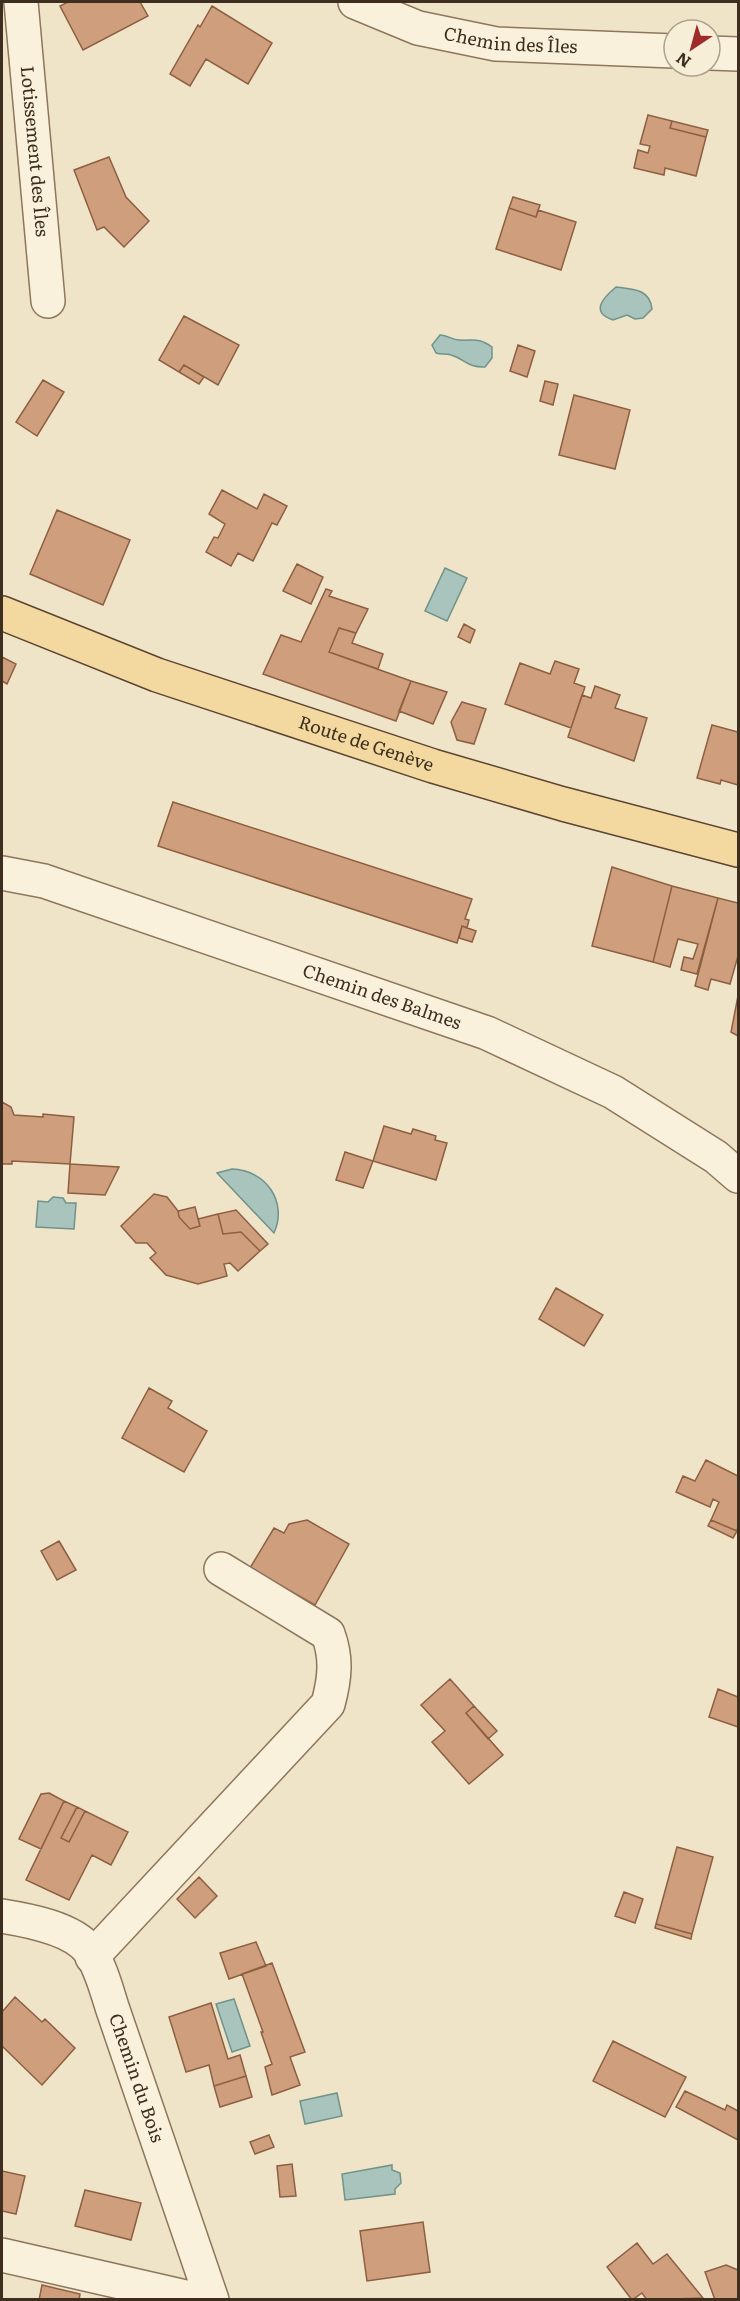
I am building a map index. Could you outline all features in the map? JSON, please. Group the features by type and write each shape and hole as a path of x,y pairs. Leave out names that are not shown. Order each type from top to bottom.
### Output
{"main road":[{"name":"Route de Genève","path":"2,613 157,675 433,766 563,804 738,850"}],"street":[{"name":"Lotissement des Îles","path":"21,2 48,301"},
{"name":"Chemin des Îles","path":"355,2 418,28 496,44 662,51"},
{"path":"722,53 738,54"},
{"name":"Chemin des Balmes","path":"2,873 44,881 487,1033 613,1092 716,1157 738,1176"},
{"path":"92,1957 328,1704 334,1683 335,1664 328,1634 221,1569"},
{"name":"Chemin du Bois","path":"2,1916 35,1922 74,1938 88,1950 92,1957 112,2007 212,2300"},
{"path":"2,2255 199,2300"}],"water":[{"path":"616,287 640,291 648,297 652,309 643,318 635,319 627,315 613,320 606,317 600,309 601,304"},
{"path":"440,335 457,340 483,342 492,347 492,358 485,367 479,367 451,355 436,353 432,345"},
{"path":"445,568 467,578 447,621 425,611"},
{"path":"232,1169 255,1175 271,1190 278,1210 278,1221 274,1233 217,1173"},
{"path":"53,1197 63,1198 66,1203 76,1203 74,1229 36,1227 38,1201 48,1202"},
{"path":"234,1999 250,2046 232,2052 216,2004"},
{"path":"337,2093 342,2116 305,2124 300,2101"},
{"path":"392,2165 392,2170 400,2173 401,2183 395,2189 395,2194 345,2200 342,2174"}],"building":[{"path":"68,2 140,2 148,16 83,50 60,6"},
{"path":"212,6 272,43 248,84 206,59 190,86 170,74 198,25 200,27"},
{"path":"648,115 672,121 670,128 706,137 696,176 665,168 664,175 634,168 638,150 648,153 650,146 640,144"},
{"path":"672,121 708,130 706,137 670,128"},
{"path":"109,157 126,197 149,221 124,247 104,227 97,230 74,170"},
{"path":"513,197 540,205 536,217 509,208"},
{"path":"509,208 536,217 538,210 576,222 561,270 496,249"},
{"path":"184,316 239,345 218,385 184,365 179,372 159,360"},
{"path":"518,345 535,351 527,377 510,371"},
{"path":"184,365 204,377 199,384 179,372"},
{"path":"43,380 64,392 37,436 16,422"},
{"path":"545,381 558,384 553,405 540,401"},
{"path":"574,395 630,410 615,469 559,455"},
{"path":"222,490 257,509 264,494 287,506 277,525 272,523 253,561 238,553 231,566 206,552 214,537 218,538 225,524 209,514"},
{"path":"57,510 130,540 103,605 30,574"},
{"path":"297,564 323,577 311,604 283,591"},
{"path":"326,589 332,591 329,596 368,609 356,633 339,628 329,652 411,681 396,721 263,674 281,635 301,642"},
{"path":"464,624 475,630 470,643 458,637"},
{"path":"339,628 356,633 352,643 383,654 378,669 329,652"},
{"path":"2,657 16,664 7,684 2,681"},
{"path":"555,661 579,669 574,683 585,687 571,728 505,704 520,663 550,674"},
{"path":"411,681 447,692 433,724 399,711"},
{"path":"595,686 620,695 615,708 647,718 634,761 568,737 582,695 591,698"},
{"path":"462,702 486,709 474,744 457,740 451,722"},
{"path":"712,725 738,732 738,785 721,780 720,784 697,778"},
{"path":"173,802 472,899 465,919 469,920 467,928 462,926 457,943 158,846"},
{"path":"612,867 672,886 653,962 592,946"},
{"path":"672,886 718,898 697,974 681,970 684,957 693,959 698,944 678,939 670,967 653,962"},
{"path":"718,898 738,903 738,956 730,984 711,979 708,990 695,986"},
{"path":"462,926 476,931 472,942 459,938"},
{"path":"738,996 738,1036 731,1032"},
{"path":"2,1102 11,1107 14,1115 43,1117 43,1114 74,1117 70,1164 12,1161 12,1164 2,1164"},
{"path":"384,1126 411,1134 413,1129 436,1136 435,1140 447,1143 436,1180 373,1161"},
{"path":"345,1152 373,1161 363,1188 336,1180"},
{"path":"70,1164 119,1167 105,1195 68,1193"},
{"path":"154,1194 167,1197 178,1211 179,1217 190,1229 200,1226 198,1219 218,1214 223,1234 241,1232 260,1251 238,1271 230,1263 224,1264 227,1276 198,1284 166,1275 150,1258 156,1253 147,1243 136,1243 121,1226"},
{"path":"195,1207 200,1226 190,1229 179,1217 178,1211"},
{"path":"236,1210 268,1244 260,1251 241,1232 223,1234 218,1214"},
{"path":"556,1288 603,1315 584,1346 539,1319"},
{"path":"149,1388 172,1401 168,1408 207,1431 184,1472 122,1438"},
{"path":"706,1460 738,1476 737,1531 711,1520 719,1502 713,1499 710,1507 676,1492 683,1476 695,1481"},
{"path":"307,1520 349,1544 315,1605 250,1568 274,1528 284,1533 289,1524"},
{"path":"711,1520 737,1531 733,1538 708,1526"},
{"path":"59,1541 76,1570 57,1580 41,1551"},
{"path":"450,1679 474,1706 466,1713 503,1755 469,1784 432,1742 445,1731 421,1705"},
{"path":"718,1689 738,1697 738,1727 709,1717"},
{"path":"474,1706 497,1731 488,1739 466,1713"},
{"path":"49,1793 64,1801 41,1849 19,1839 41,1794"},
{"path":"64,1801 77,1807 61,1838 69,1842 85,1811 128,1832 111,1865 92,1855 69,1900 26,1880"},
{"path":"77,1807 85,1811 69,1842 61,1838"},
{"path":"677,1847 713,1857 692,1934 656,1924"},
{"path":"199,1877 217,1896 195,1918 177,1899"},
{"path":"624,1892 643,1899 635,1923 615,1916"},
{"path":"656,1924 692,1934 691,1939 655,1928"},
{"path":"256,1942 266,1966 229,1979 220,1953"},
{"path":"272,1963 305,2052 290,2057 300,2085 272,2095 265,2067 272,2064 242,1974"},
{"path":"15,1997 42,2022 45,2019 75,2048 42,2085 2,2046 2,2012"},
{"path":"211,2003 228,2059 240,2055 246,2076 214,2086 209,2065 186,2072 169,2017"},
{"path":"613,2041 686,2077 665,2117 593,2081"},
{"path":"246,2076 252,2097 220,2107 214,2086"},
{"path":"685,2091 725,2110 727,2105 738,2111 738,2140 676,2107"},
{"path":"269,2135 274,2147 255,2154 250,2142"},
{"path":"292,2164 296,2196 280,2197 277,2166"},
{"path":"2,2171 25,2176 16,2214 2,2211"},
{"path":"85,2190 141,2203 131,2240 75,2226"},
{"path":"423,2222 430,2272 367,2281 360,2231"},
{"path":"637,2243 653,2264 667,2254 703,2298 647,2300 642,2293 632,2300 607,2267"},
{"path":"726,2265 738,2270 738,2300 715,2300 705,2272"},
{"path":"42,2285 80,2294 79,2300 39,2300"}]}
